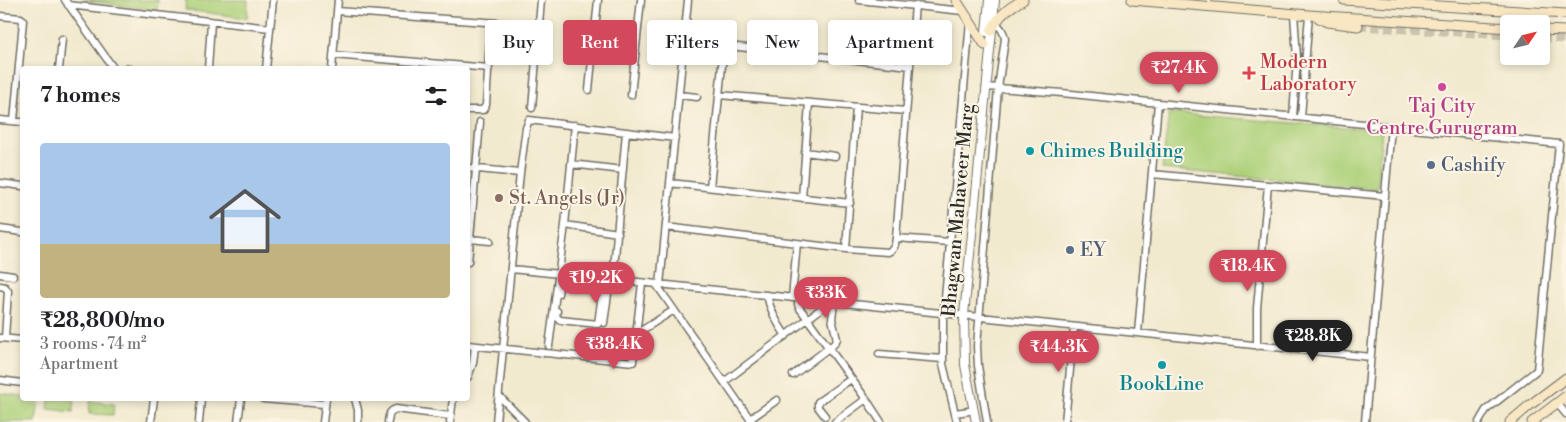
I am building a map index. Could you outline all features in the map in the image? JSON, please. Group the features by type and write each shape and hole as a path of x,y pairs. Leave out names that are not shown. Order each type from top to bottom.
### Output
{"main road":[{"path":"956,0 985,45"},
{"path":"993,26 1005,10 1023,0"},
{"path":"1132,0 1294,14 1500,27"},
{"path":"1344,0 1566,14"},
{"path":"1312,15 1327,22 1358,26"},
{"path":"1550,31 1566,32"},
{"path":"1510,422 1566,378"},
{"path":"1532,422 1566,396"}],"street":[{"path":"266,66 272,0"},
{"path":"332,66 338,0"},
{"path":"540,20 541,0"},
{"path":"589,90 598,0"},
{"path":"631,95 641,0"},
{"path":"686,20 688,0"},
{"path":"859,0 963,11"},
{"name":"Bhagwan Mahaveer Marg","path":"971,422 960,365 962,315 989,0"},
{"name":"Bhagwan Mahaveer Marg","path":"976,422 965,365 962,315 995,0"},
{"path":"67,2 211,22 270,28"},
{"path":"67,2 112,66"},
{"path":"666,227 846,249 888,252 895,247 914,5"},
{"path":"337,11 485,23"},
{"path":"1294,14 1297,58 1294,117"},
{"path":"1301,117 1312,15"},
{"path":"0,16 21,18 23,21 14,121"},
{"path":"208,66 211,22"},
{"path":"957,422 943,359 943,313 970,22"},
{"path":"987,422 977,357 998,88 1005,39 1002,29 993,26"},
{"path":"59,66 62,38"},
{"path":"737,46 910,66"},
{"path":"333,55 465,66"},
{"path":"470,110 479,111 485,108 489,65"},
{"path":"532,108 536,65"},
{"path":"682,65 666,227 658,285 751,421 777,400"},
{"path":"710,188 722,65"},
{"path":"470,66 489,68"},
{"path":"986,87 1559,144 1537,370 1486,410 1479,422"},
{"path":"719,95 906,111"},
{"path":"679,96 697,97"},
{"path":"802,198 809,103"},
{"path":"1138,333 1158,103"},
{"path":"846,249 856,107"},
{"path":"0,120 20,122"},
{"path":"496,422 520,173 526,128 529,120 675,138"},
{"path":"480,122 470,210 470,239 490,241"},
{"path":"549,346 565,225 575,125"},
{"path":"1365,422 1391,126"},
{"path":"604,323 609,279 618,233 626,132"},
{"path":"805,152 834,156"},
{"path":"571,164 622,170"},
{"path":"470,168 520,173"},
{"path":"1152,174 1385,196"},
{"path":"0,183 20,186"},
{"path":"670,183 850,203"},
{"path":"1257,346 1257,308 1268,185"},
{"path":"565,225 618,233"},
{"path":"0,229 20,232"},
{"path":"896,238 950,242"},
{"path":"796,243 796,298 798,304 881,422"},
{"path":"511,269 1371,357"},
{"path":"0,274 12,276"},
{"path":"603,290 561,286 559,288 557,318 560,320 598,324 603,290 609,279"},
{"path":"470,371 473,363 471,346 633,362 642,283"},
{"path":"0,286 5,287 8,291 2,338 20,340"},
{"path":"767,296 770,308 786,336"},
{"path":"724,382 832,302"},
{"path":"793,375 829,349 837,339 832,320 832,302"},
{"path":"636,334 674,310"},
{"path":"1065,422 1074,327"},
{"path":"878,354 943,359"},
{"path":"825,416 818,407 818,402 851,379"},
{"path":"0,380 20,382"},
{"path":"499,396 524,422"},
{"path":"835,422 866,399"},
{"path":"151,422 154,401"},
{"path":"200,422 201,401"},
{"path":"238,422 241,401"},
{"path":"304,401 325,402 323,422"},
{"path":"356,401 358,422"},
{"path":"388,422 389,414 392,410 396,409 450,419 453,401"},
{"path":"1557,402 1566,414"},
{"path":"955,413 969,411"}],"green space":[{"path":"80,0 158,0 157,10"},
{"path":"186,0 248,0 247,18 185,10"},
{"path":"1169,113 1382,130 1377,189 1162,169"},
{"path":"0,393 20,396 20,401 39,401 36,422 0,422"},
{"path":"49,401 75,401 73,412 48,409"},
{"path":"90,401 114,404 113,415 89,414"}],"tunnel":[{"path":"1358,26 1500,34"},
{"path":"1550,38 1566,39"}],"place":[{"name":"Modern Laboratory","path":"1249,73"},
{"name":"Taj City Centre Gurugram","path":"1442,87"},
{"name":"Chimes Building","path":"1030,151"},
{"name":"Cashify","path":"1431,165"},
{"name":"St. Angels (Jr)","path":"499,198"},
{"name":"EY","path":"1070,250"},
{"name":"BookLine","path":"1162,365"}]}
